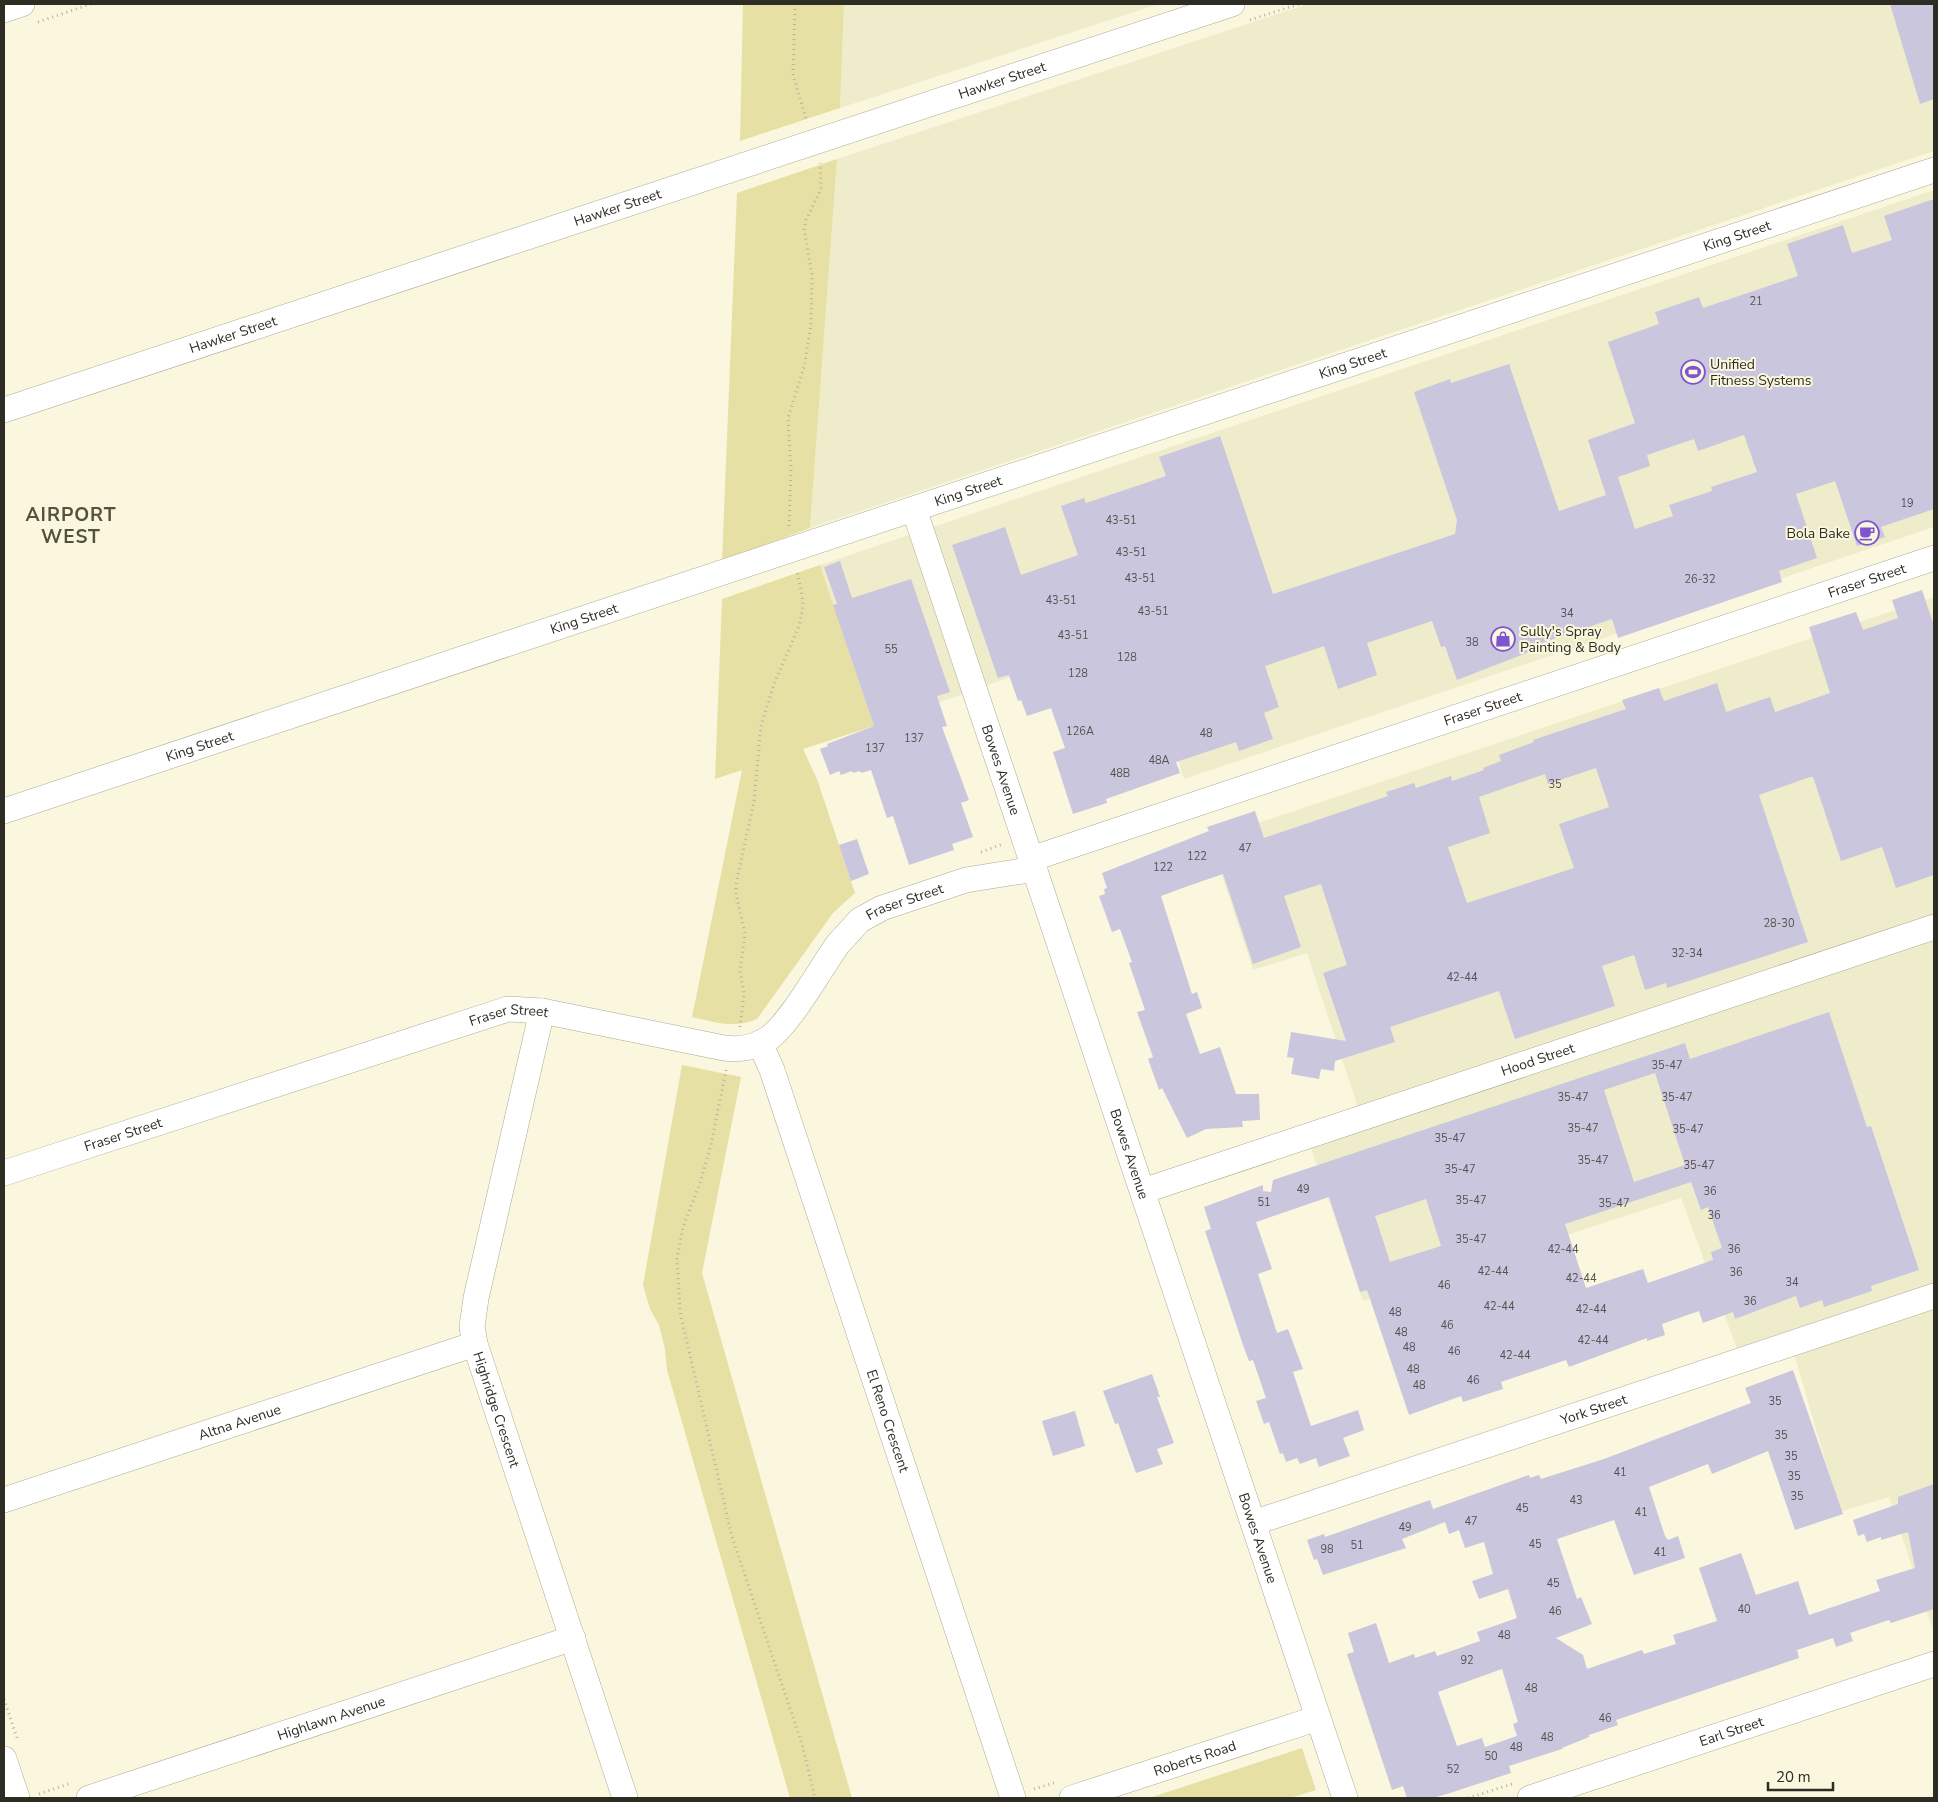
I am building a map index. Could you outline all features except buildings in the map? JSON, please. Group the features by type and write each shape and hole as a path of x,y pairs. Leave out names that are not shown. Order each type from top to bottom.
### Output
{"street":[{"name":"Hawker Street","path":"4,410 1232,4"},
{"path":"4,10 26,14"},
{"name":"King Street","path":"4,811 798,563 914,509 1934,170"},
{"name":"Bowes Avenue","path":"914,509 1020,854 1143,1191 1345,1798"},
{"name":"Fraser Street","path":"4,1173 494,1012 516,1008 542,1011 739,1059 778,1031 838,944 860,920 882,908 966,880 1020,854 1934,558"},
{"name":"Hood Street","path":"1143,1191 1934,927"},
{"name":"Highridge Crescent","path":"542,1011 476,1298 472,1327 475,1344 625,1798"},
{"name":"El Reno Crescent","path":"739,1059 772,1070 1013,1798"},
{"name":"York Street","path":"1253,1523 1934,1296"},
{"name":"Altna Avenue","path":"4,1500 475,1344"},
{"name":"Highlawn Avenue","path":"89,1798 573,1638"},
{"name":"Earl Street","path":"1530,1798 1934,1664"},
{"name":"Roberts Road","path":"1072,1798 1318,1718"},
{"path":"4,1759 17,1798"}],"path":[{"path":"26,14 91,4"},
{"path":"795,4 792,74 815,142 822,178 821,189 806,220 804,229 812,275 811,325 804,367 788,418 791,501 788,523 798,563 803,600 802,612 799,626 774,684 763,719 754,801 736,884 738,904 746,934 739,976 744,1000 739,1059 700,1183 683,1227 676,1259 680,1312 732,1537 802,1744 815,1798"},
{"path":"787,574 798,563"},
{"path":"716,1068 739,1059"}],"shaded area":[{"path":"743,4 844,4 840,108 740,141"},
{"path":"844,4 1159,4 840,108"},
{"path":"1308,4 1934,4 1934,151 810,528 837,159"},
{"path":"837,159 810,528 722,561 737,193"},
{"path":"1934,190 1934,527 1184,779 1136,632 874,726 820,565"},
{"path":"820,565 874,726 803,749 817,779 855,893 833,913 757,1019 741,1024 733,1024 692,1017 742,770 715,779 722,599"},
{"path":"1934,597 1934,1633 1889,1497 1840,1512 1788,1333 1737,1349 1681,1198 1363,1301 1311,1148 1365,1129 1307,953 1253,970 1210,839"},
{"path":"682,1065 741,1077 702,1273 852,1798 790,1798 667,1370 665,1349 659,1325 650,1309 643,1285"},
{"path":"1302,1748 1316,1790 1290,1798 1149,1798"}],"place":[{"name":"Unified Fitness Systems","path":"1693,372"},
{"name":"Bola Bake","path":"1867,533"},
{"name":"Sully's Spray Painting & Body","path":"1503,639"}],"district":[{"name":"AIRPORT WEST","path":"71,525"}]}
